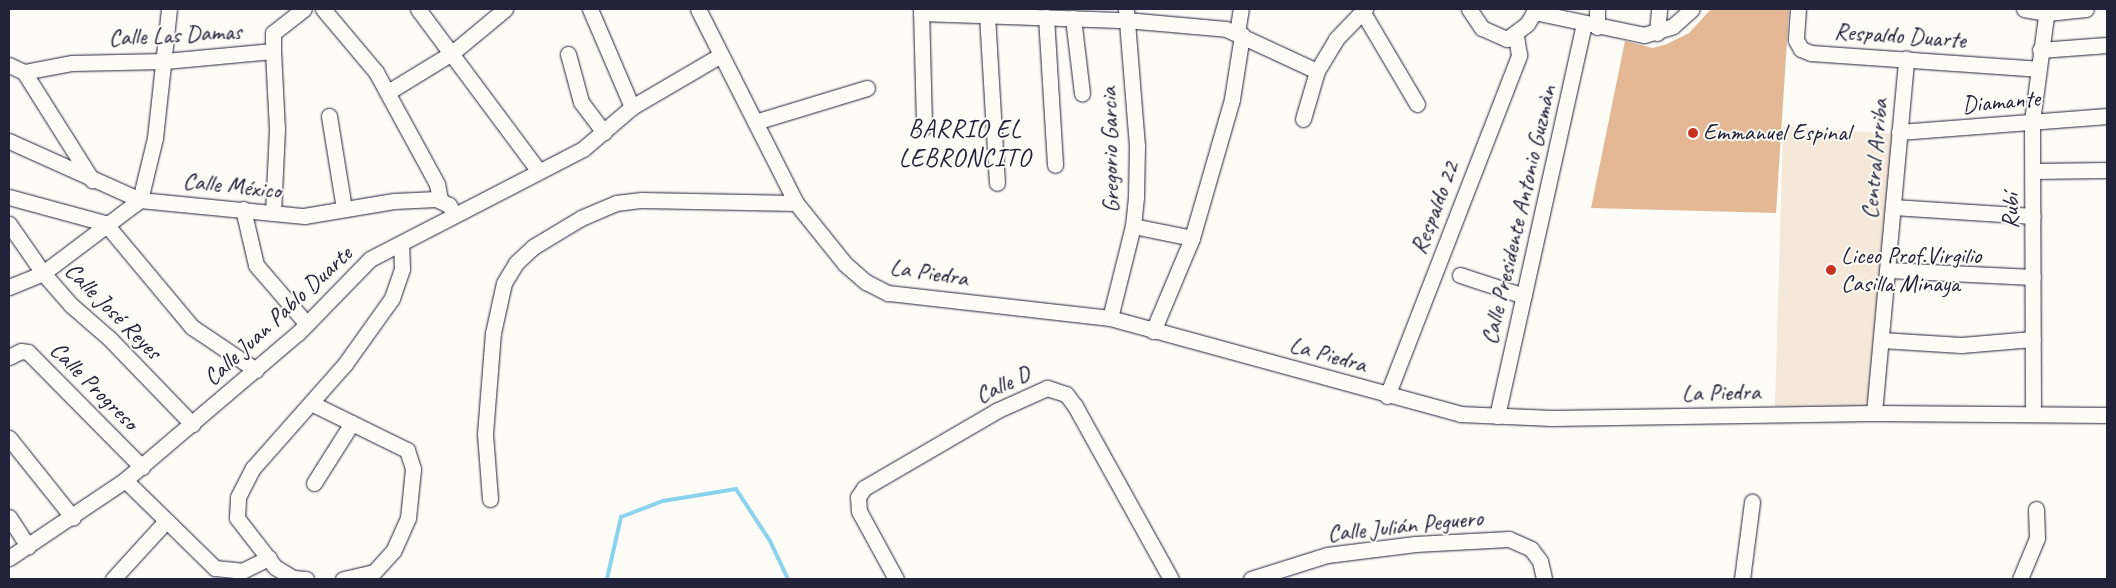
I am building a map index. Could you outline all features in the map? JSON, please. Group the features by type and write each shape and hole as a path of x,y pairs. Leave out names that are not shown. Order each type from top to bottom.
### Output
{"street":[{"path":"9,287 42,273 105,223 140,200 155,138 165,61 165,21 169,9"},
{"name":"Calle Las Damas","path":"24,72 72,63 165,61 273,51 273,34 304,9"},
{"path":"323,9 376,72 437,184 440,200 454,214"},
{"path":"418,9 538,170"},
{"path":"388,92 452,53 505,9"},
{"path":"590,9 632,107"},
{"name":"La Piedra","path":"698,9 796,203 845,264 866,282 888,293 1110,318 1387,396 1460,414 1497,416 1874,413 2107,415"},
{"path":"1152,331 1192,238 1232,99 1241,9"},
{"path":"1469,9 1482,28 1496,37 1516,35 1535,11 1591,25 1657,33 1673,26 1692,9"},
{"name":"Calle Presidente Antonio Guzmàn","path":"1497,416 1524,296 1591,25 1597,9"},
{"path":"1657,33 1659,9"},
{"name":"Respaldo Duarte","path":"1798,9 1796,40 1801,49 1811,53 1906,58 2037,69"},
{"path":"2024,9 2047,11 2086,9"},
{"path":"1303,119 1317,71 1336,39 1364,10 1417,104"},
{"path":"924,127 921,11 987,15 1021,13 1046,17 1073,18 1126,14 1179,16 1240,34 1317,71"},
{"name":"Rubí","path":"2033,414 2034,216 2032,121 2037,69 2047,11"},
{"name":"Gregorio Garcia","path":"1110,318 1134,226 1137,146 1126,14"},
{"path":"987,15 997,183"},
{"path":"1046,17 1054,165"},
{"path":"1073,18 1082,93"},
{"name":"Respaldo 22","path":"1387,396 1519,55 1516,35"},
{"path":"2040,50 2107,45"},
{"path":"273,51 277,129 273,213"},
{"path":"568,54 582,102 604,132"},
{"name":"Calle Juan Pablo Duarte","path":"9,558 73,518 142,467 307,324 370,259 402,246 454,214 583,149 632,107 721,55"},
{"name":"Central Arriba","path":"1874,413 1906,58"},
{"path":"9,65 24,72 92,180"},
{"path":"755,122 867,88"},
{"path":"329,116 344,209"},
{"name":"Diamante","path":"1898,132 2107,116"},
{"name":"Calle México","path":"9,141 140,200 304,216 394,201 440,200"},
{"path":"2033,171 2107,170"},
{"path":"9,197 105,223 192,327 256,370"},
{"path":"490,499 485,434 493,334 504,283 516,263 533,247 565,227 598,208 616,203 796,203"},
{"path":"1893,207 2034,216"},
{"path":"243,210 256,265 307,324"},
{"name":"Calle José Reyes","path":"9,224 42,273 192,424"},
{"path":"1134,226 1192,238"},
{"path":"306,579 284,574 269,558 237,518 238,497 253,468 312,404 392,298 402,269 402,246"},
{"path":"1888,270 2033,277"},
{"path":"1460,275 1524,296"},
{"path":"1881,340 1961,345 2033,338"},
{"name":"Calle Progreso","path":"9,357 20,351 28,352 142,467"},
{"name":"Calle D","path":"896,579 859,510 858,498 874,481 922,452 1047,388 1066,394 1075,406 1172,579"},
{"path":"312,404 406,450 413,469 408,518 393,551 374,572 343,579"},
{"path":"314,484 352,423"},
{"path":"9,438 73,518"},
{"path":"126,480 215,568 242,571 269,558"},
{"path":"1742,579 1752,502"},
{"path":"2020,579 2037,538 2036,509"},
{"path":"9,517 28,546"},
{"path":"113,579 166,521"},
{"name":"Calle Julián Peguero","path":"1251,579 1327,555 1415,544 1509,539 1531,549 1540,561 1544,579"}],"shaded area":[{"name":"Liceo Prof.Virgilio Casilla Minaya","path":"1783,126 1894,134 1873,414 1775,406"}],"building":[{"name":"Emmanuel Espinal","path":"1711,9 1789,9 1776,213 1591,208 1625,41 1653,48 1667,44 1689,33"}],"waterway":[{"path":"607,579 621,517 663,501 736,489 770,541 788,579"}],"place":[{"name":"Emmanuel Espinal","path":"1693,133"},
{"name":"Liceo Prof.Virgilio Casilla Minaya","path":"1831,270"}],"district":[{"name":"BARRIO EL LEBRONCITO","path":"965,144"}]}
